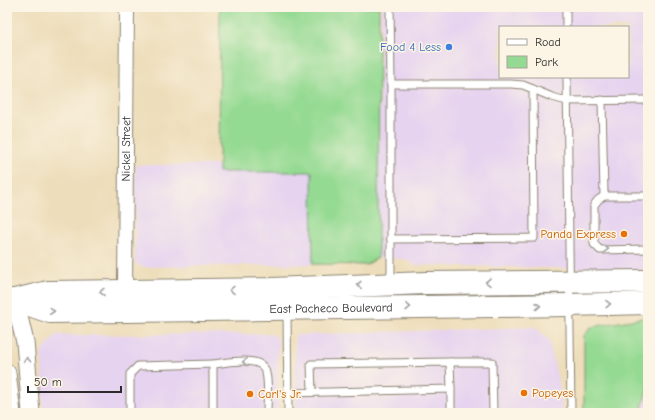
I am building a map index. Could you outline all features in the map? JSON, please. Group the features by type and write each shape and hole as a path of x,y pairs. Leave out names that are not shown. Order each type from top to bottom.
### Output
{"highway":[{"name":"East Pacheco Boulevard","path":"11,300 48,292 271,289 391,284 648,281"},
{"name":"East Pacheco Boulevard","path":"11,300 50,312 569,305 648,302"}],"street":[{"name":"Nickel Street","path":"125,291 127,7"},
{"path":"11,300 25,342 31,413"},
{"path":"7,373 12,413"}],"lane":[{"path":"390,7 391,284"},
{"path":"566,7 566,26"},
{"path":"567,78 571,413"},
{"path":"390,84 511,84 523,85 552,97 567,101 648,100"},
{"path":"391,239 534,238 532,89"},
{"path":"602,100 604,196"},
{"path":"648,196 604,196 594,205 594,244 600,250 648,249"},
{"path":"287,308 288,413"},
{"path":"130,413 130,374 138,366 213,364 237,361 255,362 261,364 266,371 267,413"},
{"path":"450,362 451,413"},
{"path":"312,392 311,364 492,362 493,413"},
{"path":"213,364 213,413"},
{"path":"288,393 451,389"}],"shaded area":[{"path":"381,7 648,7 648,270 414,265 406,259 378,258"},
{"path":"136,165 219,165 219,172 313,171 313,264 142,267 135,263"},
{"path":"535,327 549,340 562,398 561,413 295,413 295,335"},
{"path":"273,334 278,339 278,413 43,413 42,352 56,335"},
{"path":"648,386 648,413 641,413"}],"green space":[{"path":"220,7 379,7 378,258 366,265 313,264 312,172 219,172"},
{"path":"648,317 648,386 641,413 584,413 584,336 591,327"}],"place":[{"name":"Food 4 Less","path":"449,47"},
{"name":"Panda Express","path":"624,234"},
{"name":"Popeyes","path":"524,393"},
{"name":"Carl's Jr.","path":"250,394"}]}
